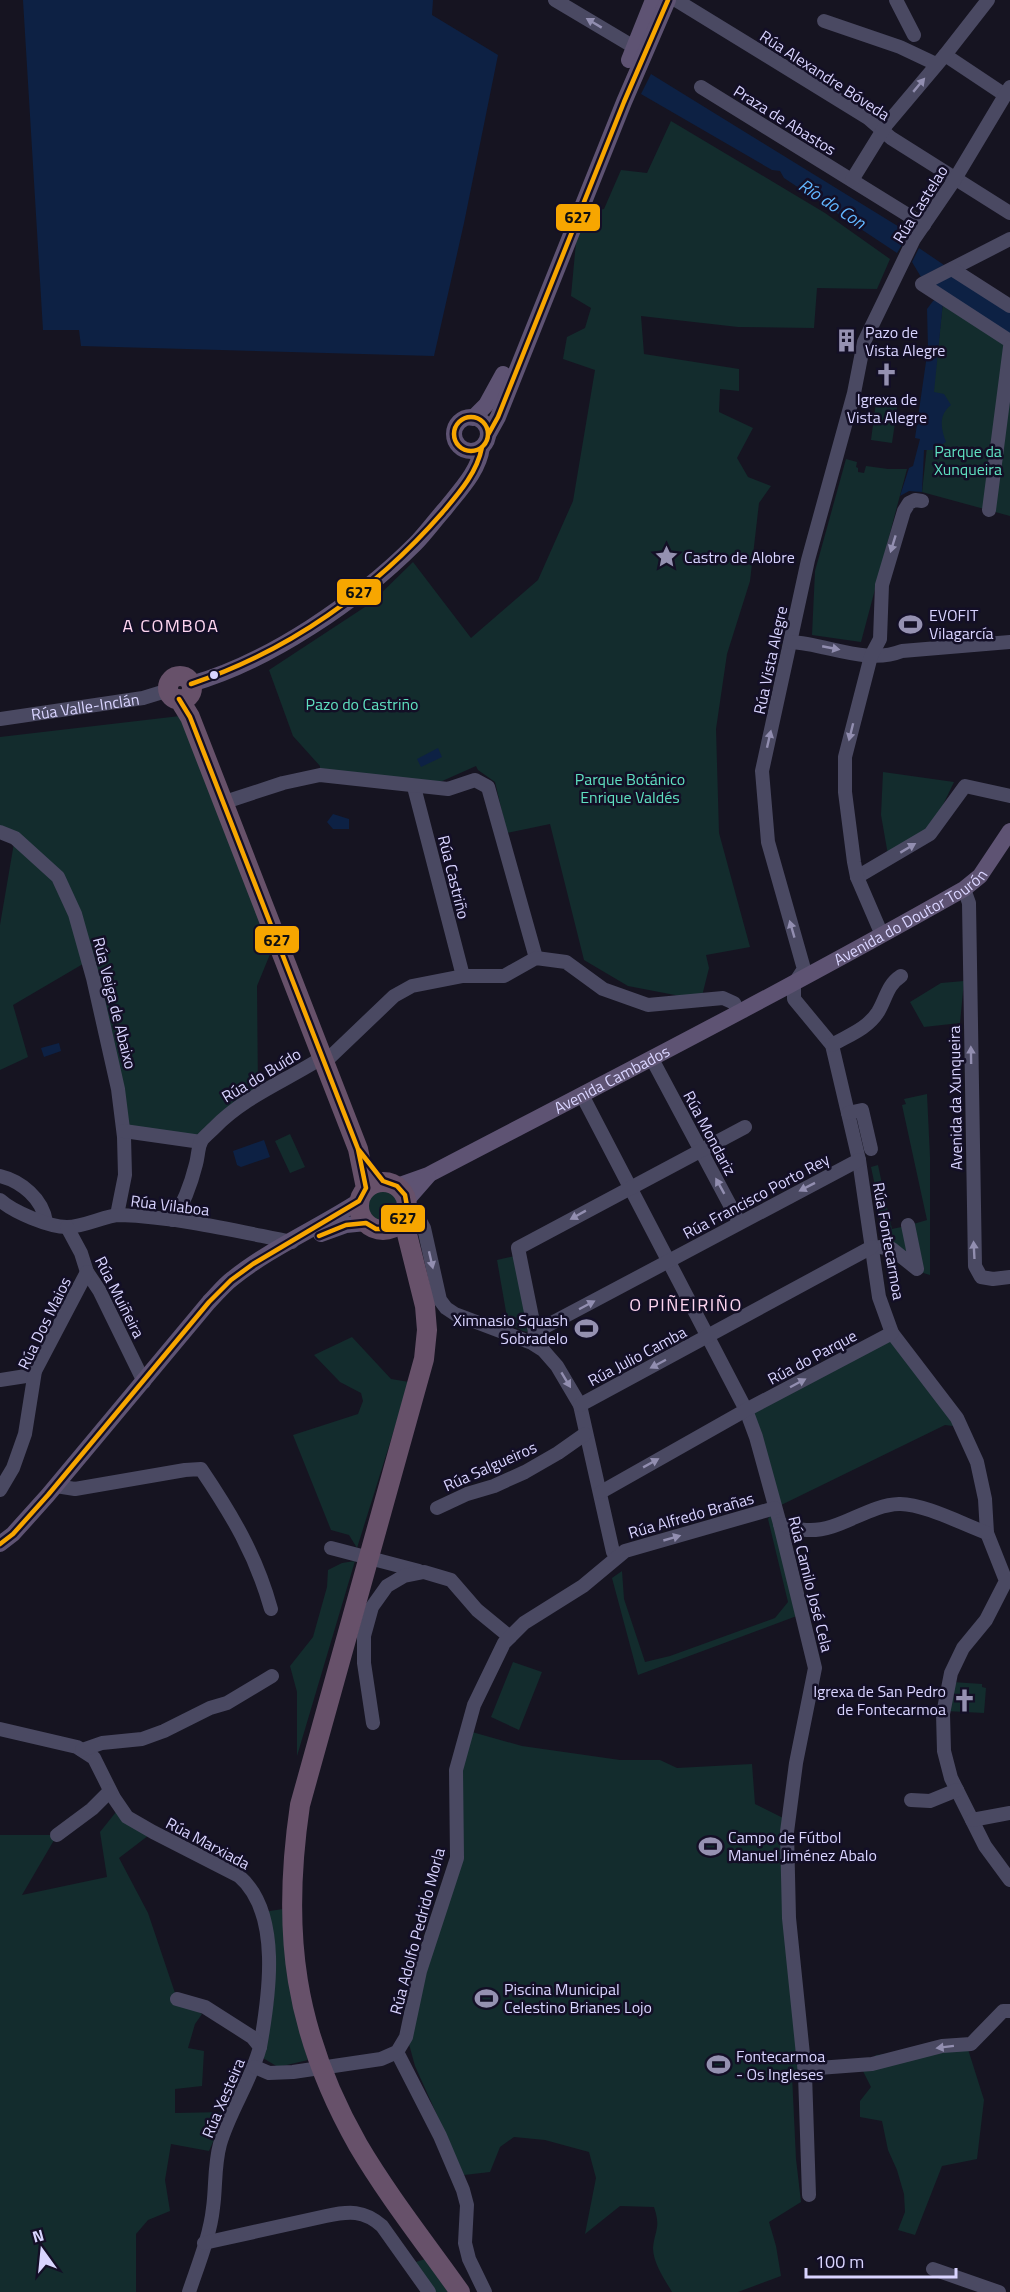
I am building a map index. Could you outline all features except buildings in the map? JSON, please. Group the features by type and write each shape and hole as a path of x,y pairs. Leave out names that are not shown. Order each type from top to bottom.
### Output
{"highway":[{"path":"182,692 186,708 225,802 358,1149 389,1198 419,1280 425,1306 427,1330 424,1359 300,1805 294,1843 291,1908 294,1966 309,2034 331,2091 359,2146 460,2292"},
{"path":"389,1198 360,1214 402,1249 419,1280"},
{"path":"375,1226 395,1227 389,1198"}],"main road":[{"path":"473,418 485,425 485,441 473,451 464,450 456,442 454,432 459,422 473,418 495,392 653,0"},
{"name":"Rúa Valle-Inclán","path":"182,692 256,658 300,633 365,588 416,543 480,462 485,441 498,417 628,92 668,0"},
{"path":"461,487 466,469 464,450"},
{"name":"Avenida do Doutor Tourón","path":"794,984 964,889 980,876 1010,831"},
{"name":"Avenida Cambados","path":"203,1311 231,1280 253,1264 292,1242 389,1198 428,1175 652,1059 738,1011 794,984"},
{"path":"0,1544 14,1534 56,1486 203,1311 257,1270 323,1233 346,1225 375,1226"}],"street":[{"path":"555,0 634,47"},
{"name":"Rúa Alexandre Bóveda","path":"676,0 868,118 955,179 1010,213"},
{"path":"896,0 914,35"},
{"path":"852,180 882,130 988,0"},
{"path":"824,21 941,60 1008,91"},
{"name":"Praza de Abastos","path":"701,87 924,225"},
{"name":"Rúa Castelao","path":"864,342 915,239 955,179 1008,91"},
{"path":"1010,239 922,284 1010,341"},
{"path":"952,268 1010,306"},
{"name":"Rúa Vista Alegre","path":"794,984 804,969 768,842 762,771 808,560 852,404 864,342"},
{"path":"989,510 1010,347"},
{"path":"882,935 857,877 849,837 845,756 871,656 880,639 882,585 895,536 906,506 915,500 922,501"},
{"path":"791,642 871,656 895,654 902,651 1010,642"},
{"name":"Rúa Valle-Inclán","path":"0,719 182,692"},
{"path":"225,802 283,783 320,775 448,789 475,780 488,787 536,958 566,962 603,988 648,1005 723,998 734,1003 738,1011"},
{"path":"857,877 930,834 965,786 1010,796"},
{"name":"Rúa Castriño","path":"414,787 463,976"},
{"name":"Rúa Veiga de Abaixo","path":"0,832 15,838 58,877 75,914 108,1039 123,1131 125,1175 117,1215"},
{"name":"Avenida da Xunqueira","path":"964,889 969,903 975,1266 981,1277 1010,1278"},
{"name":"Rúa do Buído","path":"173,1220 182,1207 201,1142 230,1112 258,1093 324,1059 394,996 412,986 463,976 504,976 536,958"},
{"path":"832,1045 867,1026 878,1012 891,983 901,976"},
{"name":"Rúa Fontecarmoa","path":"794,984 794,999 832,1045 859,1160 876,1247 879,1297 892,1334 957,1418 977,1462 985,1499 987,1533 1008,1578 986,1620 963,1648 951,1673 943,1714 944,1751 957,1790 985,1846 1010,1880"},
{"name":"Rúa Mondariz","path":"652,1059 739,1222"},
{"name":"Rúa Camilo José Cela","path":"582,1095 747,1410 780,1524 815,1668 796,1763 788,1832 789,1918 804,2069 809,2195"},
{"path":"848,1113 862,1110 871,1149"},
{"path":"617,1557 610,1542 580,1405 557,1366 533,1337 518,1248 745,1127"},
{"path":"123,1131 201,1142"},
{"name":"Rúa Francisco Porto Rey","path":"533,1337 739,1222 859,1160"},
{"path":"0,1176 19,1183 39,1201 46,1222"},
{"path":"389,1198 418,1217 424,1228 440,1300 446,1308 455,1314 533,1337"},
{"name":"Rúa Vilaboa","path":"0,1200 5,1205 46,1222 67,1227 117,1215 173,1220 292,1242"},
{"path":"876,1247 897,1252 917,1269 908,1226"},
{"name":"Rúa Muiñeira","path":"67,1227 81,1253 87,1272 99,1290 144,1382"},
{"name":"Rúa Julio Camba","path":"580,1405 876,1247"},
{"name":"Rúa Dos Maios","path":"0,1491 13,1468 25,1434 36,1371 87,1272"},
{"name":"Rúa do Parque","path":"600,1492 747,1410 892,1334"},
{"path":"0,1380 26,1376 36,1371"},
{"name":"Rúa Salgueiros","path":"437,1508 525,1472 585,1434"},
{"path":"56,1486 75,1489 201,1469 242,1535 262,1576 271,1609"},
{"path":"780,1524 806,1530 827,1528 880,1507 901,1504 920,1508 987,1533"},
{"name":"Rúa Alfredo Brañas","path":"617,1557 625,1551 775,1508"},
{"path":"331,1548 451,1580 477,1610 510,1638"},
{"name":"Rúa Adolfo Pedrido Morla","path":"397,2052 406,2037 420,1971 457,1858 456,1770 474,1704 504,1643 524,1623 583,1586 617,1557"},
{"path":"373,1723 364,1663 364,1636 372,1607 387,1586 404,1576 424,1572"},
{"path":"0,1729 82,1750 102,1743 142,1739 227,1702 272,1676"},
{"name":"Rúa Marxiada","path":"82,1750 94,1758 110,1791 128,1817 239,1876 251,1886 263,1912 267,1936 268,1999 260,2047"},
{"path":"911,1800 930,1801 957,1790"},
{"path":"57,1835 92,1809 110,1791"},
{"path":"972,1820 1010,1813"},
{"name":"Rúa Xesteira","path":"177,1999 205,2007 252,2037 260,2047 255,2067 220,2144 215,2166 213,2207 189,2292"},
{"path":"804,2069 872,2064 942,2046 972,2044 1003,2012 1010,2011"},
{"path":"255,2067 269,2073 293,2072 381,2058 397,2052 440,2136 463,2190 467,2205 465,2243 469,2259 485,2292"},
{"path":"204,2243 345,2212 359,2212 373,2217 382,2226 429,2292"},
{"path":"933,2269 999,2292"}],"green space":[{"path":"671,121 825,213 890,259 877,289 817,288 814,328 738,327 641,316 644,354 739,369 739,391 720,389 719,412 753,428 737,458 748,477 771,486 759,503 750,581 727,654 716,729 719,833 750,947 706,955 709,968 701,1000 628,986 584,960 550,824 507,833 495,782 476,766 440,782 320,775 320,766 293,736 269,670 371,603 413,562 471,638 538,580 573,501 595,370 563,359 567,337 585,328 591,308 571,296 576,242 588,212 604,209 621,170 647,173"},
{"name":"Parque da Xunqueira","path":"943,302 1010,344 1010,516 922,492"},
{"path":"876,402 898,402 892,443 871,440"},
{"path":"846,459 857,462 858,472 864,473 866,466 907,469 861,642 812,635 815,571"},
{"path":"180,716 277,937 257,986 258,1093 201,1142 124,1131 88,961 13,1005 28,1057 0,1070 0,925 14,843 0,832 0,737"},
{"path":"883,772 954,782 941,809 926,831 888,855 881,815"},
{"path":"964,981 960,1023 924,1027 910,1002 941,983"},
{"path":"927,1094 930,1157 930,1275 920,1272 910,1225 927,1220 902,1105 906,1104 904,1099"},
{"path":"290,1134 305,1167 290,1173 275,1141"},
{"path":"878,1165 882,1184 875,1186 871,1167"},
{"path":"882,1185 892,1229 906,1226 914,1265 884,1245 875,1188"},
{"path":"383,1191 389,1192 397,1200 397,1212 389,1220 383,1221 377,1220 369,1212 368,1206 369,1200 377,1192"},
{"path":"515,1256 528,1332 508,1323 497,1260"},
{"path":"892,1333 961,1427 945,1425 775,1508 746,1410"},
{"path":"352,1337 391,1379 409,1382 357,1548 349,1535 331,1530 293,1435 358,1414 363,1401 361,1393 340,1382 314,1355"},
{"path":"775,1508 802,1614 638,1675 612,1578 622,1571 624,1599 645,1662 670,1656 775,1618 788,1602 768,1519"},
{"path":"355,1561 297,1756 297,1692 290,1666 313,1637 327,1587 328,1570 342,1563"},
{"path":"513,1662 542,1672 519,1730 491,1717"},
{"path":"952,1682 982,1684 982,1687 986,1688 984,1713 946,1711"},
{"path":"472,1732 522,1746 620,1760 660,1760 677,1768 752,1764 755,1804 783,1818 805,2074 792,2075 796,2159 801,2202 769,2222 781,2276 738,2292 672,2292 655,2260 653,2248 657,2224 654,2207 620,2206 585,2234 596,2178 589,2152 545,2140 514,2137 500,2147 490,2172 464,2175 415,2066 409,2044 451,1857 456,1770"},
{"path":"120,1807 153,1832 119,1858 148,1913 177,1999 202,2014 195,2024 188,2048 204,2051 202,2086 175,2089 175,2113 226,2112 209,2151 171,2144 165,2180 170,2211 148,2220 136,2234 136,2292 0,2292 0,1835 57,1835 22,1895 107,1877 100,1832"},
{"path":"283,1909 296,2016 308,2060 278,2067 263,2058 274,1999 263,1912"},
{"path":"967,2046 984,2100 977,2159 942,2166 915,2235 898,2230 905,2212 904,2194 888,2150 882,2121 860,2117 860,2101 871,2087 862,2069 876,2055"},
{"path":"425,2259 448,2292 430,2292 410,2264"}],"water":[{"path":"23,0 433,0 432,15 498,55 434,356 81,346 79,330 43,330"},
{"name":"Río do Con","path":"651,74 909,233 897,253 784,178 780,171 772,170 641,94"},
{"path":"919,248 944,265 921,277 912,262"},
{"path":"954,274 1010,311 1010,337 931,286"},
{"path":"938,298 943,302 934,392 944,394 951,405 942,418 946,442 932,450 924,450 922,492 909,491 900,496 909,468 913,466 920,439 915,438 928,348 927,309"},
{"path":"438,748 442,757 421,767 417,759"},
{"path":"333,814 349,819 349,829 333,829 327,822"},
{"path":"59,1043 61,1051 44,1057 41,1048"},
{"path":"264,1140 270,1157 241,1167 237,1165 233,1151"}],"transit line":[{"name":"627","path":"488,435 498,417 624,102 668,0"},
{"name":"627","path":"471,417 483,422 488,434 483,446 471,451 459,446 454,434 459,422 471,417"},
{"name":"627","path":"191,684 227,670 296,636 359,593 416,541 461,490 472,474 482,447"},
{"name":"627","path":"0,1544 13,1534 48,1495 209,1302 231,1280 253,1264 359,1201 366,1188 358,1149 190,717 179,699"},
{"name":"627","path":"319,1236 346,1225 366,1223 376,1229 388,1229 395,1227 403,1218 407,1206 405,1195 397,1186 383,1181 358,1149"}],"place":[{"name":"Pazo de Vista Alegre","path":"847,341"},
{"name":"Igrexa de Vista Alegre","path":"887,374"},
{"name":"Castro de Alobre","path":"666,557"},
{"name":"EVOFIT Vilagarcía","path":"911,624"},
{"name":"Ximnasio Squash Sobradelo","path":"586,1329"},
{"name":"Igrexa de San Pedro de Fontecarmoa","path":"964,1700"},
{"name":"Campo de Fútbol Manuel Jiménez Abalo","path":"710,1846"},
{"name":"Piscina Municipal Celestino Brianes Lojo","path":"486,1998"},
{"name":"Fontecarmoa - Os Ingleses","path":"718,2065"}],"district":[{"name":"A COMBOA","path":"171,626"},
{"name":"O PIÑEIRIÑO","path":"686,1305"}],"park label":[{"name":"Pazo do Castriño","path":"362,704"},
{"name":"Parque Botánico Enrique Valdés","path":"630,788"}]}
